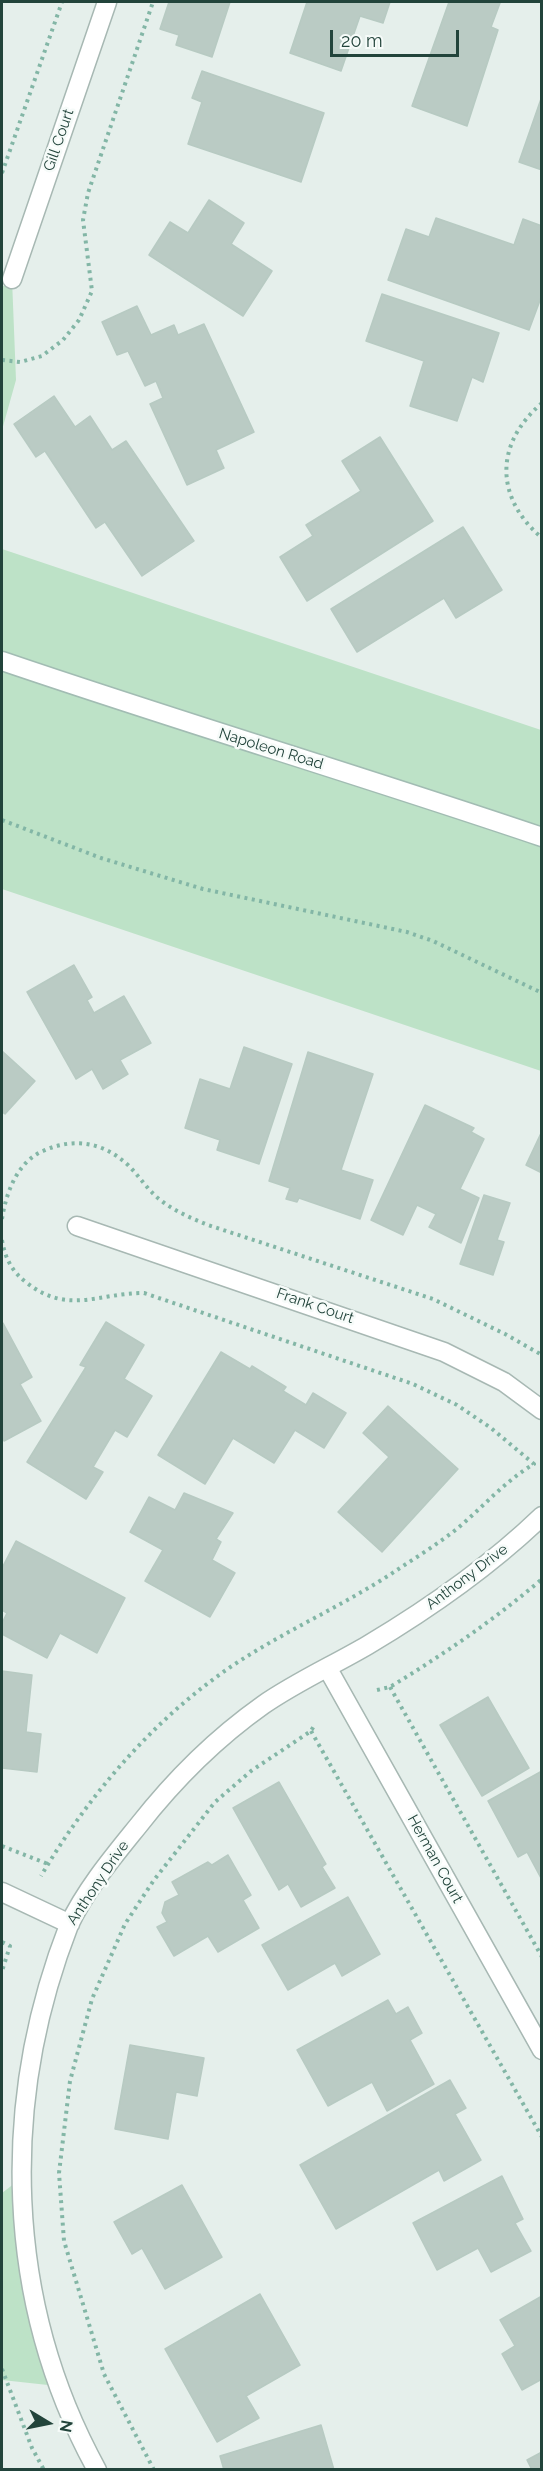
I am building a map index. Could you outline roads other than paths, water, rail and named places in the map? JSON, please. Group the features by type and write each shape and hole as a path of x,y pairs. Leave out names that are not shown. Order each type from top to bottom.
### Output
{"street":[{"name":"Gill Court","path":"12,279 107,2"},
{"name":"Napoleon Road","path":"2,661 141,709 542,837"},
{"name":"Frank Court","path":"77,1226 444,1352 504,1382 542,1410"},
{"name":"Anthony Drive","path":"97,2469 54,2379 38,2331 22,2261 15,2183 19,2098 26,2055 38,2012 70,1924 98,1878 184,1771 265,1704 413,1617 485,1567 542,1516"},
{"name":"Herman Court","path":"327,1668 542,2050"},
{"path":"2,1892 70,1924"}]}
